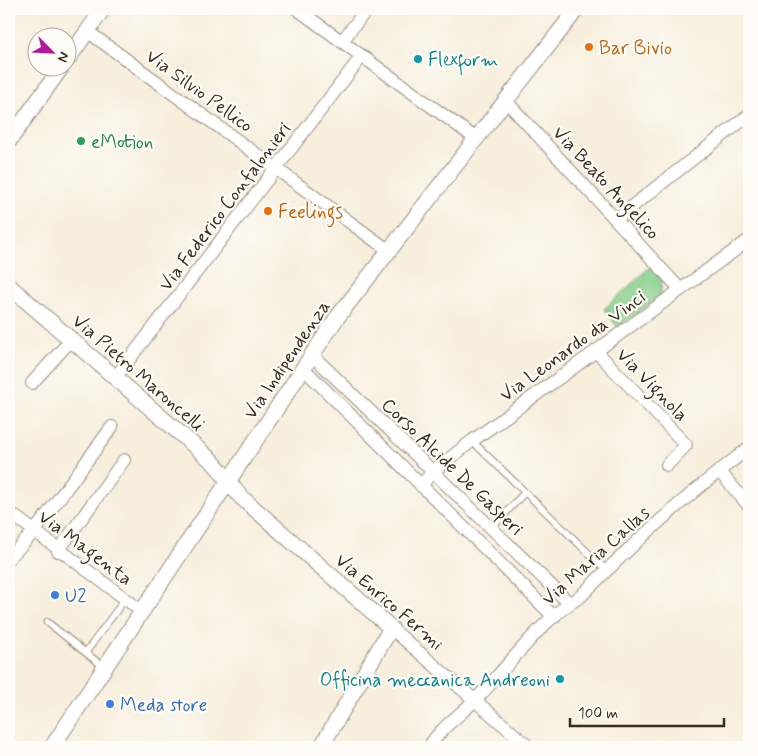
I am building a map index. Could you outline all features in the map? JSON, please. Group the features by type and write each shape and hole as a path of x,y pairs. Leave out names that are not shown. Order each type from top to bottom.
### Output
{"street":[{"path":"78,44 103,9"},
{"path":"297,9 475,138"},
{"path":"342,41 367,9"},
{"name":"Via Indipendenza","path":"54,746 343,309 577,9"},
{"name":"Via Silvio Pellico","path":"87,31 388,250"},
{"name":"Via Federico Confalonieri","path":"115,378 362,56"},
{"path":"9,141 54,78"},
{"name":"Via Beato Angelico","path":"505,100 680,289"},
{"path":"616,218 749,115"},
{"name":"Via Leonardo da Vinci","path":"421,486 432,472 472,441 749,240"},
{"name":"Via Pietro Maroncelli","path":"9,281 14,291 212,461 220,469 228,482"},
{"path":"32,383 71,340"},
{"name":"Via Vignola","path":"596,351 686,445 667,465"},
{"name":"Corso Alcide De Gasperi","path":"312,356 569,603"},
{"name":"Corso Alcide De Gasperi","path":"303,368 554,617"},
{"path":"9,558 34,532 112,426"},
{"name":"Via Maria Callas","path":"429,747 440,732 475,700 554,617 580,596 651,529 749,448"},
{"path":"58,550 124,460"},
{"path":"719,471 749,506"},
{"name":"Via Enrico Fermi","path":"228,482 241,497 529,747"},
{"name":"Via Magenta","path":"9,512 142,612"},
{"path":"321,747 391,628"}],"lane":[{"path":"472,441 606,570"},
{"path":"491,529 525,492"},
{"path":"86,652 125,600"},
{"path":"47,622 105,668"}],"green space":[{"path":"650,267 662,280 660,297 617,327 604,309"}],"place":[{"name":"Bar Bivio","path":"589,47"},
{"name":"Flexform","path":"418,59"},
{"name":"eMotion","path":"81,141"},
{"name":"Feelings","path":"268,211"},
{"name":"U2","path":"55,595"},
{"name":"Officina meccanica Andreoni","path":"560,679"},
{"name":"Meda store","path":"110,704"}]}
